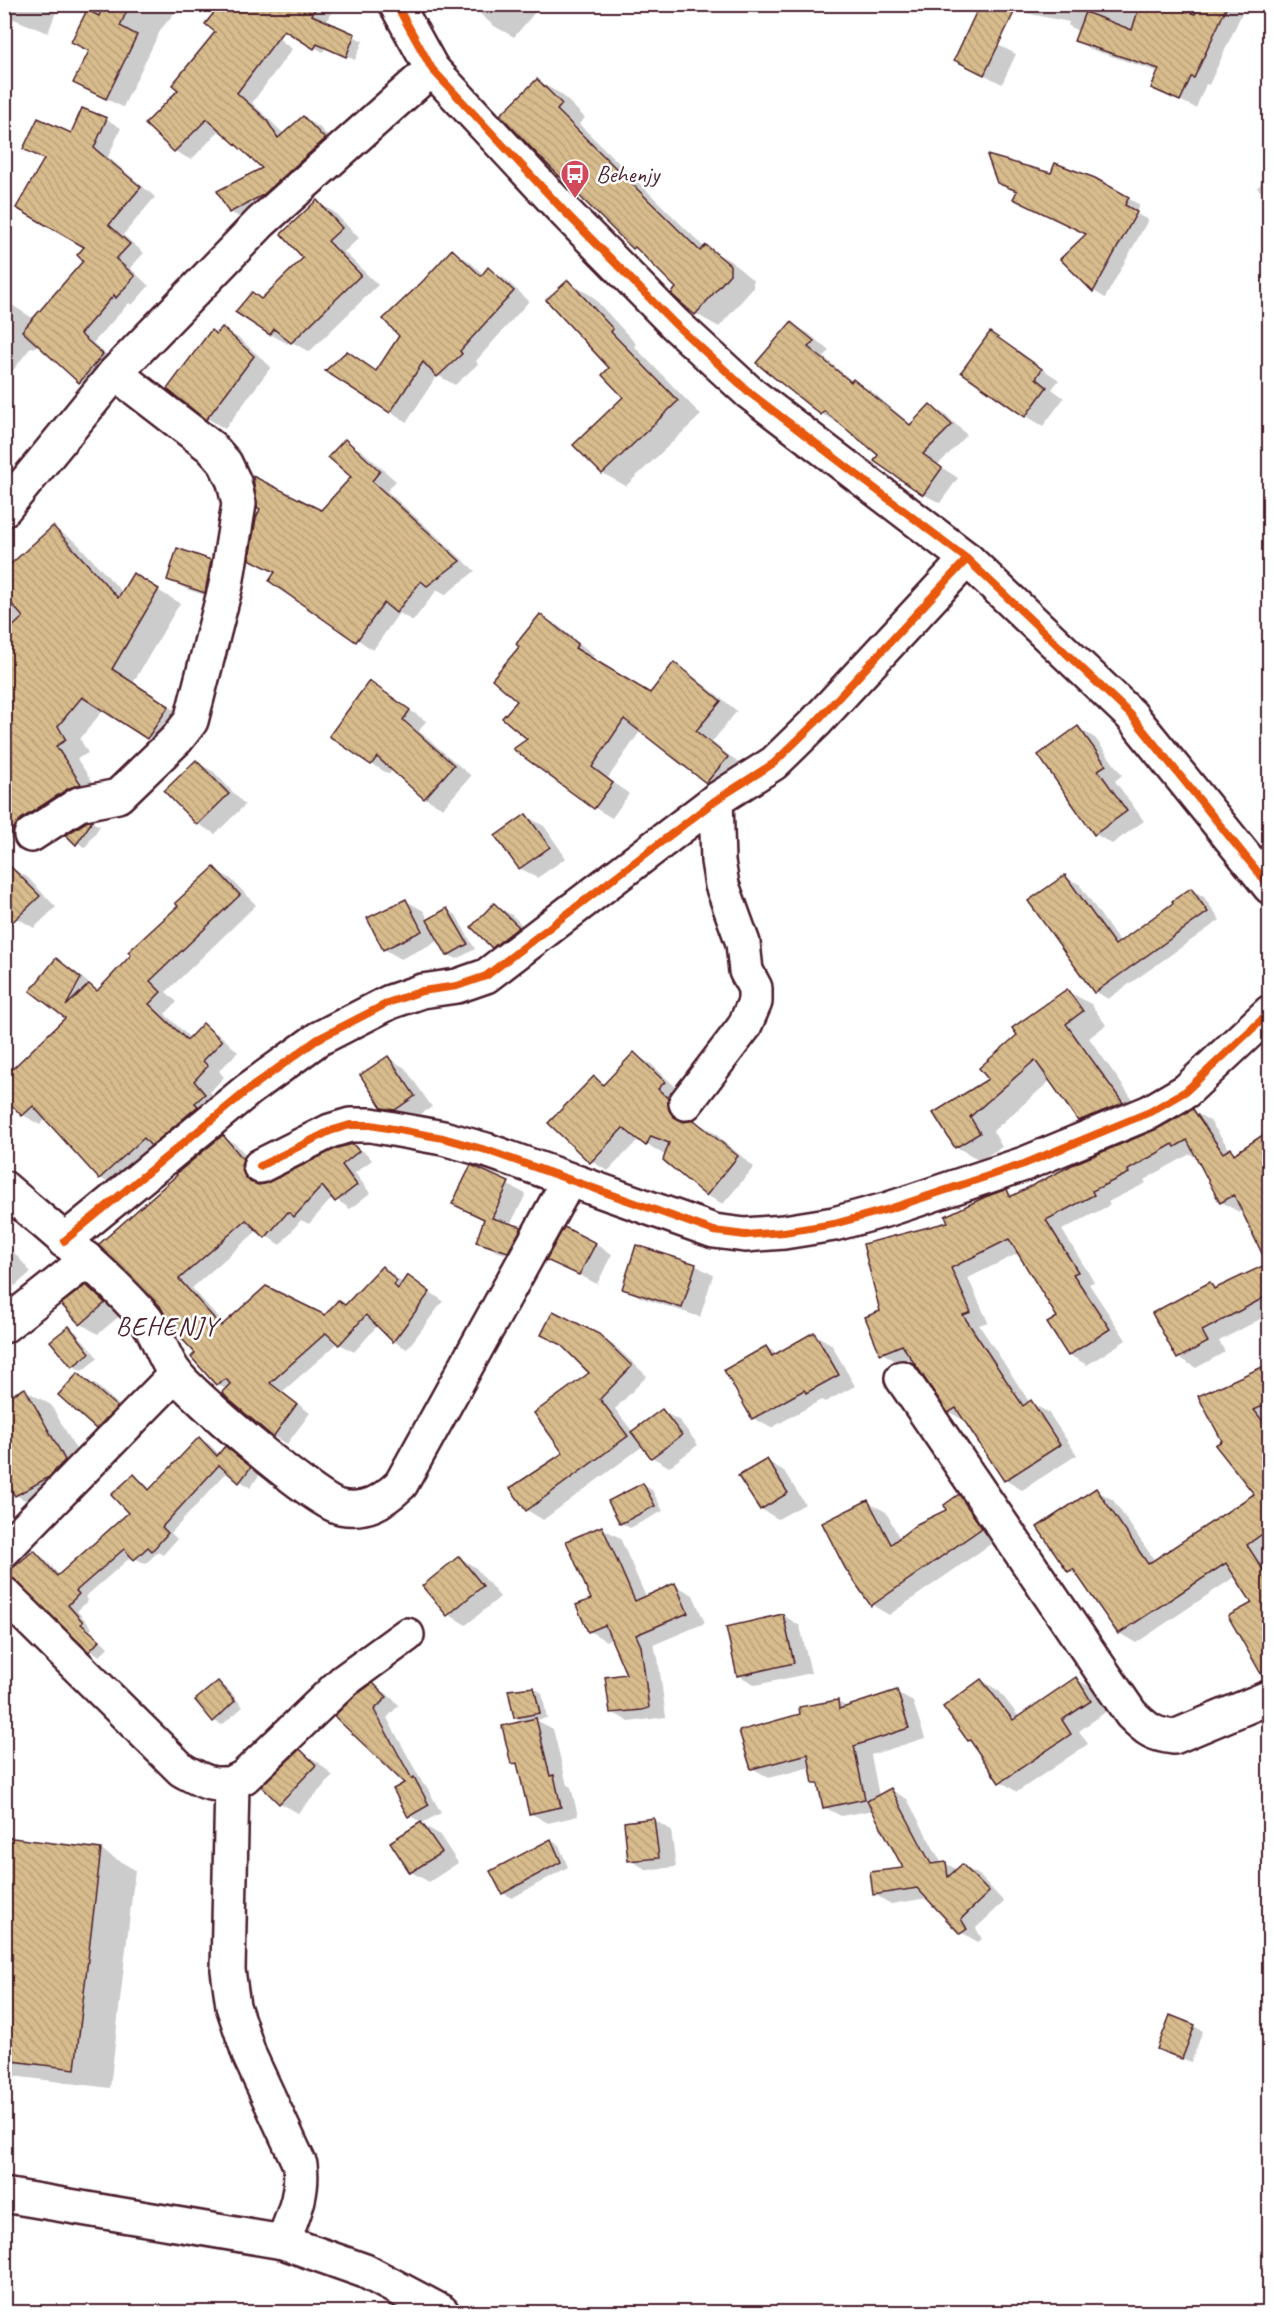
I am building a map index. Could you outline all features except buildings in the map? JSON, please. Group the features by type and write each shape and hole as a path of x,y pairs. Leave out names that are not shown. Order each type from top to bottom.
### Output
{"street":[{"path":"396,4 432,69 564,212 683,332 750,393 967,559 1131,715 1269,887"},
{"path":"4,509 116,373 261,222 432,69"},
{"path":"32,835 79,804 118,796 177,739 190,721 226,585 236,532 239,504 234,482 225,464 211,447 116,373"},
{"path":"4,1326 76,1250 249,1089 318,1039 390,1002 422,991 457,986 486,976 716,800 774,764 967,559"},
{"path":"686,1103 744,1027 755,1002 755,988 746,971 743,943 722,885 718,861 716,800"},
{"path":"260,1166 330,1131 350,1125 371,1125 453,1141 714,1231 745,1235 784,1232 834,1224 889,1209 1024,1164 1150,1112 1186,1090 1269,1012"},
{"path":"4,1188 76,1250 153,1328 176,1374 213,1412 316,1495 339,1507 363,1508 384,1501 401,1484 569,1180"},
{"path":"4,1550 176,1374"},
{"path":"902,1378 1131,1714 1145,1728 1159,1735 1174,1737 1269,1697"},
{"path":"4,1594 182,1770 217,1786 244,1778 344,1681 407,1635"},
{"path":"232,1783 228,1970 233,2006 250,2056 300,2164 303,2181 300,2197 283,2242"},
{"path":"4,2195 283,2242 365,2271 442,2313"}],"cycle path":[{"path":"396,4 432,69 564,211 675,324 750,393 967,559 1131,715 1270,887"},
{"path":"64,1241 249,1089 318,1039 390,1002 422,991 457,986 486,976 716,800 774,763 815,723 967,559"},
{"path":"260,1166 330,1131 350,1125 371,1125 443,1138 486,1150 714,1231 745,1235 784,1232 834,1224 889,1209 1024,1164 1150,1112 1186,1091 1270,1012"}],"place":[{"name":"Behenjy","path":"575,200"}],"district":[{"name":"BEHENJY","path":"167,1326"}]}
